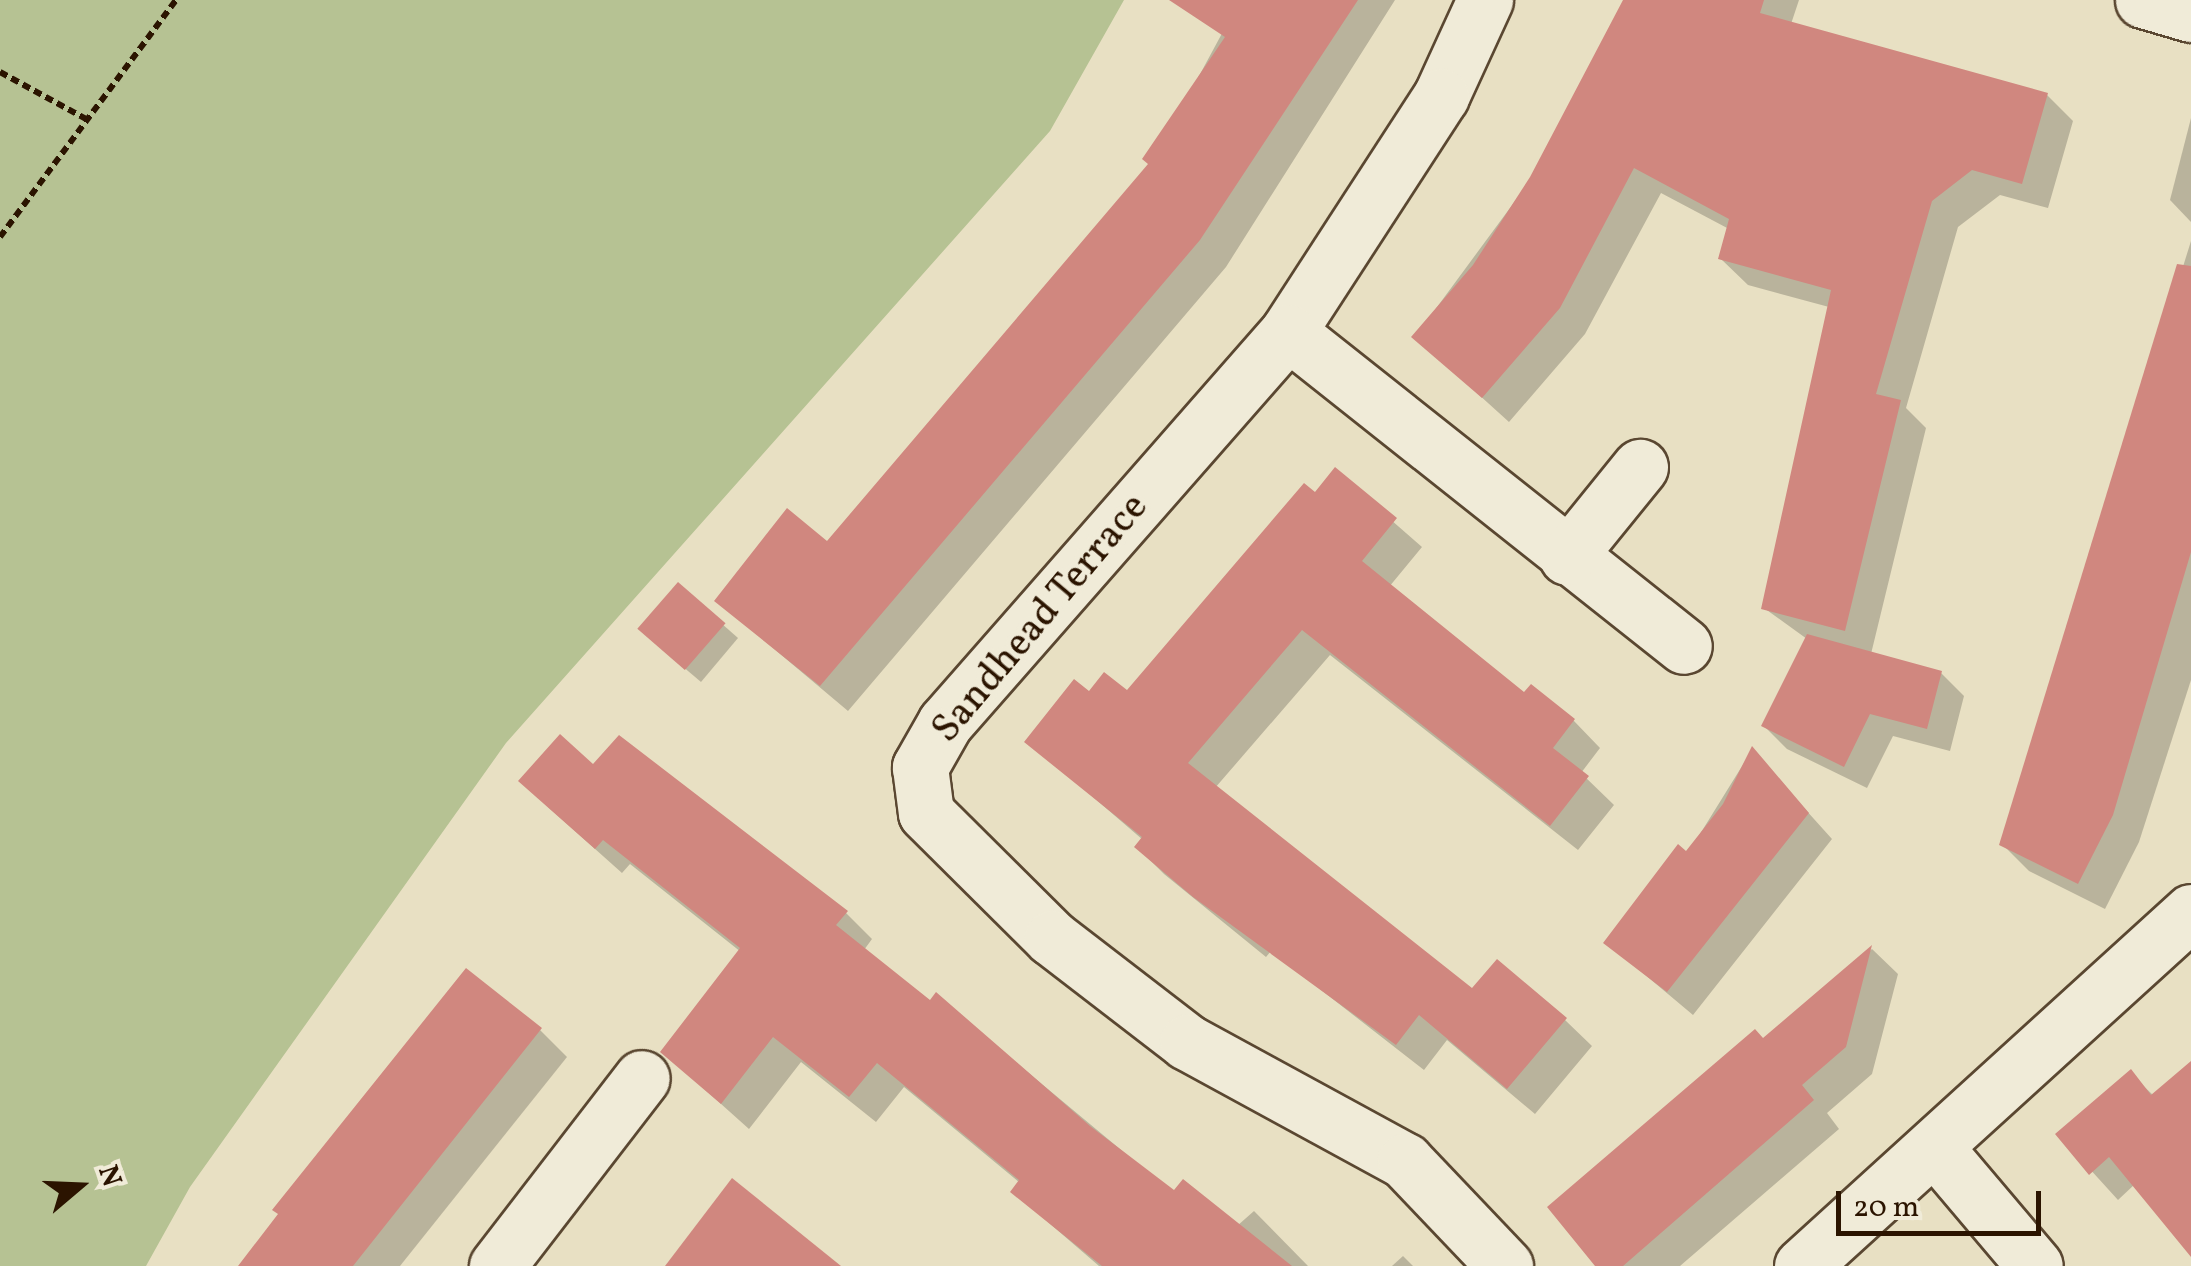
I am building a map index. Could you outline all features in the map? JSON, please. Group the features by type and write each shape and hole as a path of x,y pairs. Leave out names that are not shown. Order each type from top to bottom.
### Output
{"street":[{"name":"Sandhead Terrace","path":"1485,0 1440,96 1288,332 945,723 920,767 926,813 1052,938 1187,1042 1406,1161 1505,1266"},
{"path":"2142,0 2191,14"},
{"path":"1288,332 1684,646"},
{"path":"1567,557 1640,467"},
{"path":"1802,1266 1936,1149 2191,912"},
{"path":"497,1266 642,1078"},
{"path":"1936,1149 2035,1266"}],"path":[{"path":"0,236 90,121 176,0"},
{"path":"0,72 90,121"}],"green space":[{"path":"0,0 1124,0 1050,131 506,743 190,1187 146,1266 0,1266"}],"building":[{"path":"1169,0 1358,0 1200,240 820,686 714,601 787,508 827,541 1148,164 1142,159 1225,37"},
{"path":"1623,0 1764,0 1760,13 2048,93 2022,184 1972,170 1932,201 1876,394 1901,400 1845,631 1761,609 1831,290 1718,259 1729,219 1634,168 1560,308 1482,398 1411,337 1473,265 1530,177"},
{"path":"2177,264 2191,266 2191,552 2113,815 2078,884 1999,845"},
{"path":"1335,467 1397,518 1362,561 1524,692 1531,684 1575,719 1553,748 1589,776 1550,826 1302,630 1188,763 1472,988 1497,959 1567,1018 1507,1089 1419,1015 1396,1045 1193,897 1134,847 1142,837 1024,742 1074,679 1089,691 1104,672 1127,690 1304,483 1315,492"},
{"path":"678,582 726,623 685,670 637,629"},
{"path":"1807,634 1942,671 1927,729 1870,714 1844,767 1761,726"},
{"path":"560,734 593,764 619,735 848,911 836,925 930,1000 936,992 1090,1126 1174,1190 1183,1179 1292,1266 1102,1266 1010,1192 1019,1180 877,1063 849,1097 773,1037 721,1104 660,1052 740,948 603,840 595,849 518,781"},
{"path":"1752,746 1809,813 1667,992 1603,943 1678,844 1686,851 1723,804"},
{"path":"1872,945 1846,1047 1802,1085 1814,1100 1623,1266 1595,1266 1547,1207 1755,1029 1763,1038"},
{"path":"466,968 542,1028 353,1266 238,1266 278,1214 272,1210"},
{"path":"2191,1061 2191,1257 2109,1157 2089,1175 2055,1134 2131,1069 2151,1095"},
{"path":"732,1178 841,1266 665,1266"}]}
